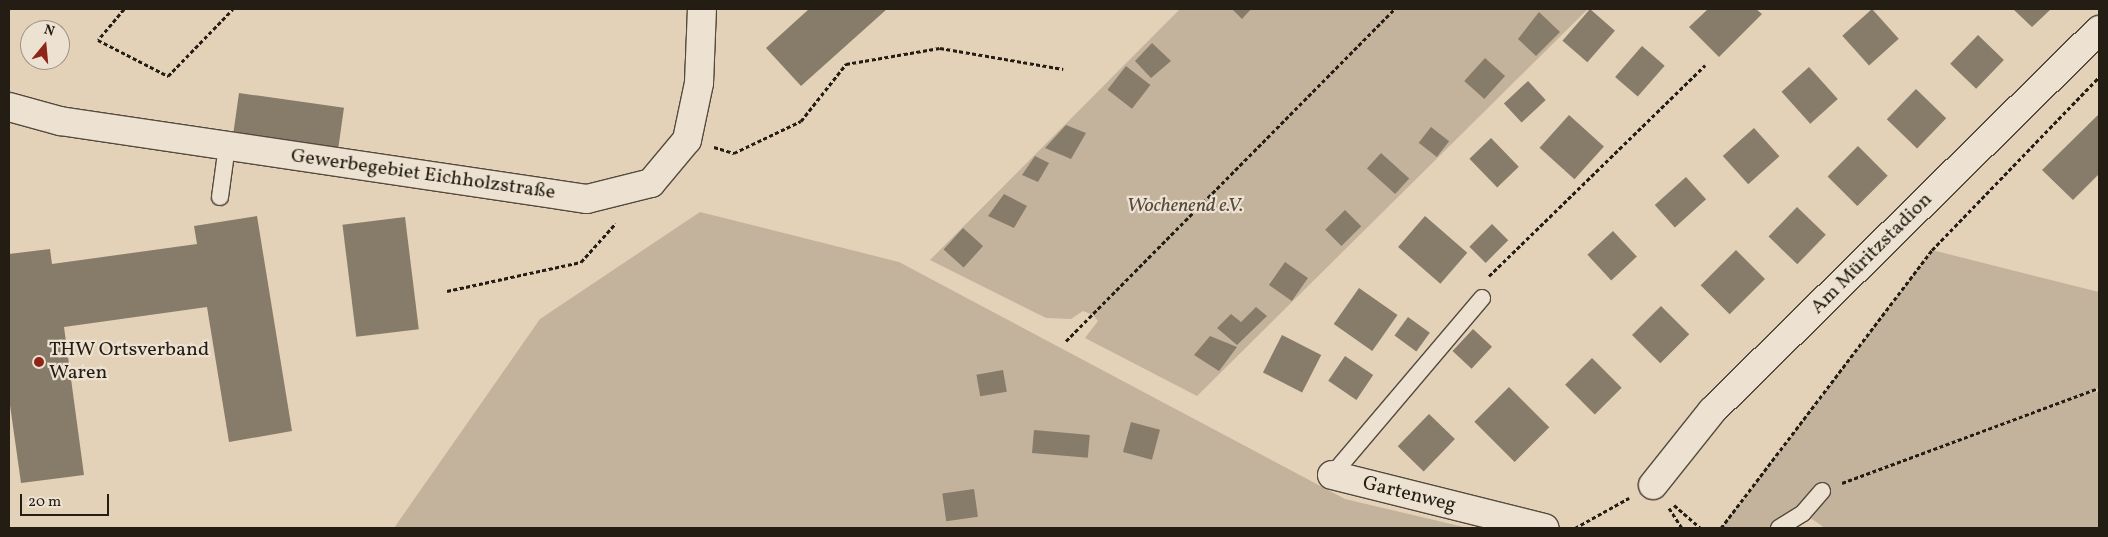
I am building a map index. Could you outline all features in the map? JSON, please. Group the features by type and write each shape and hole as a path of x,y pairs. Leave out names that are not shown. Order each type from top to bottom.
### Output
{"street":[{"name":"Gewerbegebiet Eichholzstraße","path":"9,107 60,120 587,199 651,183 687,140 700,83 702,9"},
{"name":"Am Müritzstadion","path":"1653,485 1712,411 2099,30"},
{"name":"Gartenweg","path":"1332,475 1544,528"}],"lane":[{"path":"220,196 227,146"},
{"path":"1332,475 1482,298"},
{"path":"1779,528 1803,513 1822,491"}],"path":[{"path":"124,9 98,40 168,76 233,9"},
{"path":"1066,341 1395,9"},
{"path":"687,140 734,153 801,121 846,64 940,48 1064,69"},
{"path":"1482,298 1482,283 1706,65"},
{"path":"1721,528 1932,250 2099,77"},
{"path":"447,291 582,262 620,219"},
{"path":"1822,491 2099,388"}],"green space":[{"name":"Wochenend e.V.","path":"1180,9 1588,9 1197,396 1085,338 1098,321 1093,315 1083,311 1071,319 1046,318 930,260"},
{"path":"700,212 899,262 1345,499 1468,528 394,528 540,319"},
{"path":"1932,250 2099,292 2099,388 2087,393 2099,392 2099,528 1825,528 1803,513 1779,528 1721,528"}],"building":[{"path":"809,9 887,9 801,86 766,48"},
{"path":"1232,9 1251,9 1242,19"},
{"path":"1590,9 1615,31 1587,62 1562,41"},
{"path":"1708,9 1756,9 1762,14 1719,57 1689,27"},
{"path":"1872,9 1899,39 1869,65 1842,36"},
{"path":"2013,9 2051,9 2032,27"},
{"path":"1539,12 1560,32 1536,56 1518,39"},
{"path":"1978,35 2004,60 1976,89 1950,64"},
{"path":"1152,43 1171,61 1151,78 1135,61"},
{"path":"1642,46 1665,66 1638,97 1615,77"},
{"path":"1485,58 1505,76 1484,99 1464,81"},
{"path":"1126,66 1150,85 1132,109 1108,90"},
{"path":"1809,67 1838,99 1810,124 1782,92"},
{"path":"1528,81 1546,100 1522,123 1504,104"},
{"path":"1916,89 1946,118 1917,148 1887,119"},
{"path":"239,93 344,108 338,149 233,135"},
{"path":"2099,114 2099,174 2073,200 2042,170"},
{"path":"1569,115 1604,146 1574,179 1540,148"},
{"path":"1066,125 1086,133 1071,159 1045,148"},
{"path":"1431,127 1449,141 1437,157 1419,143"},
{"path":"1754,128 1779,156 1748,184 1723,156"},
{"path":"1491,138 1519,167 1497,188 1469,159"},
{"path":"1858,146 1888,176 1857,206 1828,176"},
{"path":"1381,153 1409,178 1395,194 1367,169"},
{"path":"1035,156 1049,163 1038,182 1022,175"},
{"path":"1686,177 1706,199 1675,227 1655,205"},
{"path":"1004,194 1027,206 1014,228 988,216"},
{"path":"1797,207 1826,235 1797,264 1769,236"},
{"path":"1345,210 1361,226 1341,246 1325,230"},
{"path":"257,216 292,431 229,442 207,307 64,327 84,475 21,483 9,398 9,254 50,249 52,264 197,244 194,226"},
{"path":"1425,216 1467,253 1440,284 1398,247"},
{"path":"405,217 419,329 356,337 342,225"},
{"path":"1492,224 1508,240 1486,263 1469,247"},
{"path":"963,228 983,246 964,268 944,250"},
{"path":"1613,231 1637,257 1611,280 1587,255"},
{"path":"1736,250 1765,279 1730,314 1701,285"},
{"path":"1285,262 1308,278 1292,301 1269,285"},
{"path":"1359,288 1398,315 1372,351 1334,324"},
{"path":"1661,306 1689,334 1660,363 1632,335"},
{"path":"1256,307 1267,316 1237,345 1217,328 1231,314 1241,322"},
{"path":"1408,317 1430,333 1416,351 1394,336"},
{"path":"1473,329 1492,347 1472,369 1453,351"},
{"path":"1282,335 1321,355 1302,392 1263,372"},
{"path":"1210,336 1237,347 1219,371 1194,355"},
{"path":"1345,356 1373,375 1356,400 1328,381"},
{"path":"1592,358 1622,388 1595,415 1565,385"},
{"path":"1003,370 1007,392 980,396 976,375"},
{"path":"1509,387 1549,427 1515,462 1474,422"},
{"path":"1429,414 1455,439 1424,471 1398,446"},
{"path":"1131,422 1160,430 1152,460 1123,452"},
{"path":"1034,430 1090,435 1088,458 1032,453"},
{"path":"974,489 978,517 946,521 942,493"}],"place":[{"name":"THW Ortsverband Waren","path":"39,362"}]}
